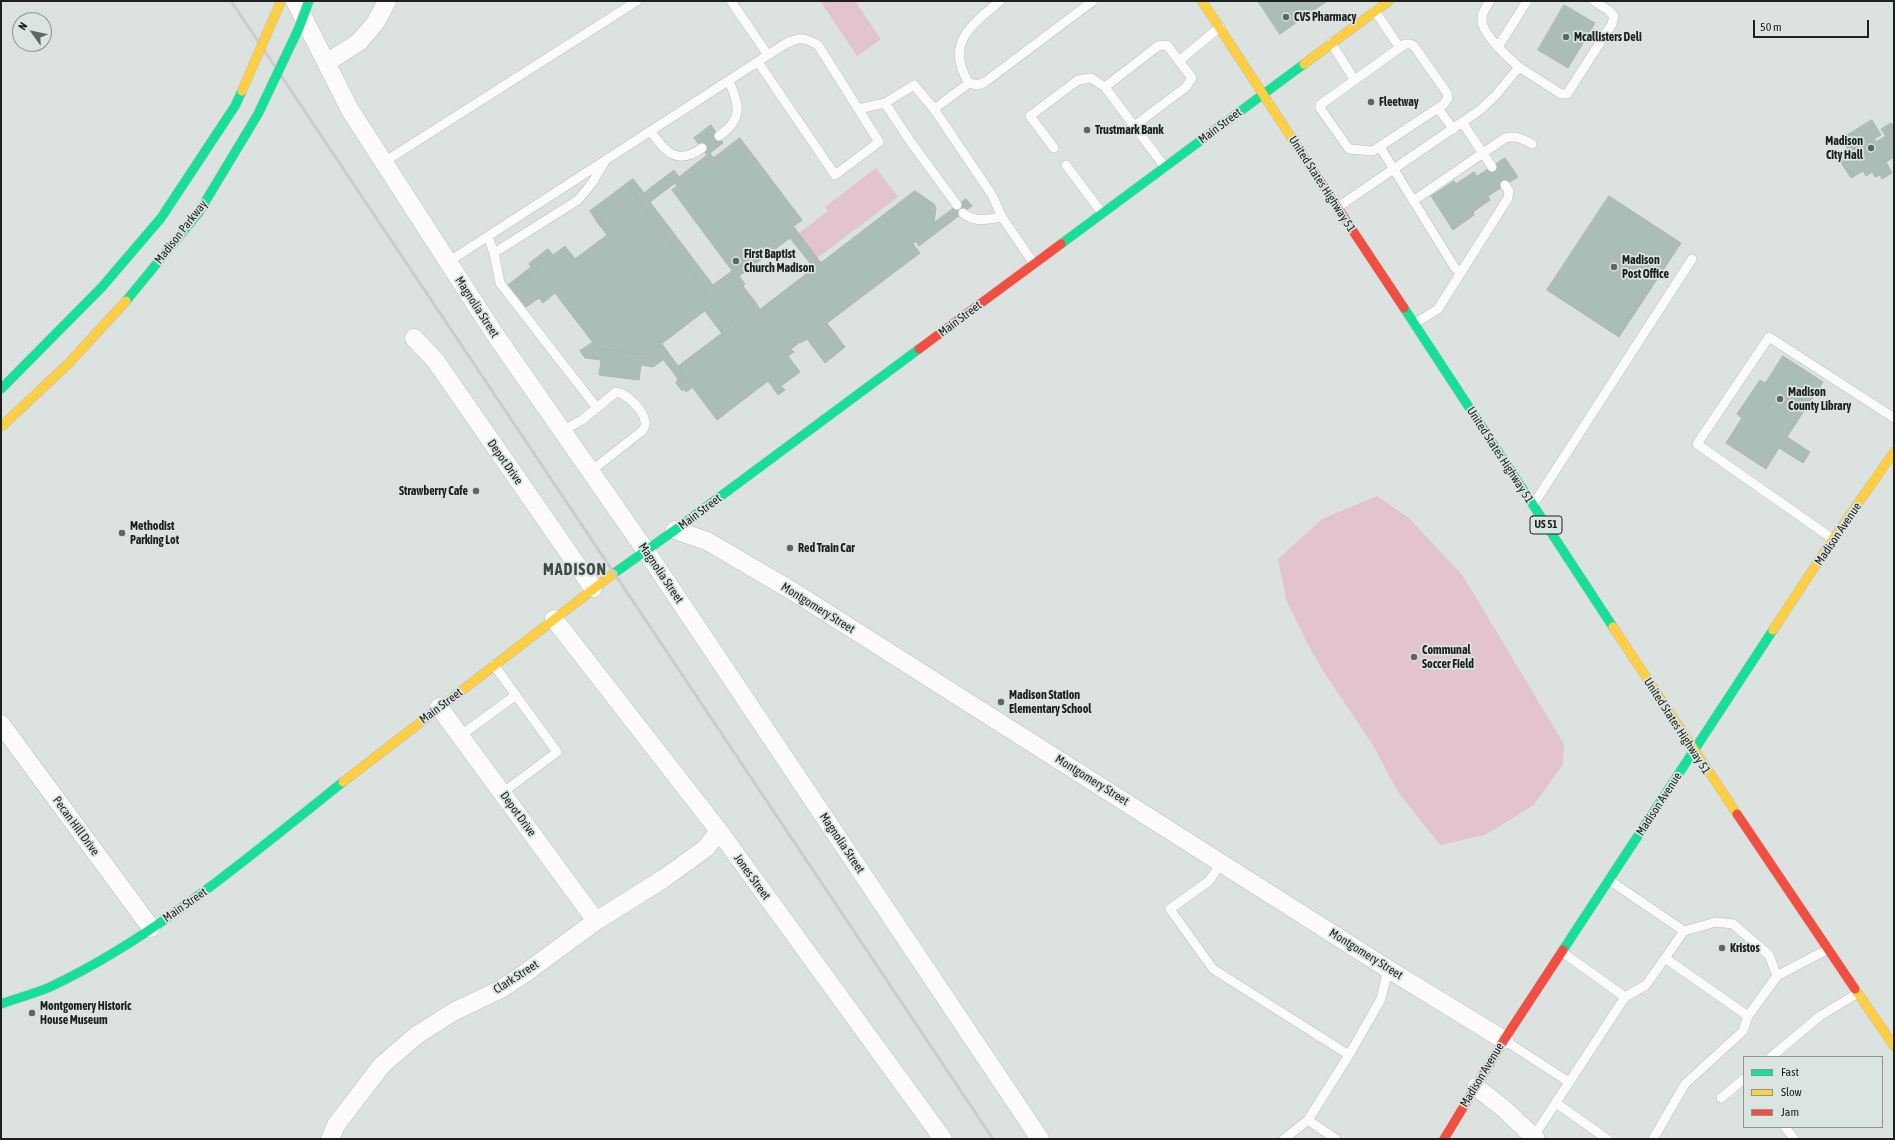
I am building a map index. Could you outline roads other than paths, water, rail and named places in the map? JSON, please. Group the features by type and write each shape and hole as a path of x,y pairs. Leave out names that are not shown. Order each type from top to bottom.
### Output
{"main road":[{"name":"Madison Parkway","path":"1,389 102,287 161,218 235,106 281,1"},
{"name":"Madison Parkway","path":"1,428 70,364 123,305 199,212 258,114 298,30 309,1"},
{"name":"United States Highway 51","path":"1202,1 1694,751 1894,1046"},
{"name":"Main Street","path":"1,1004 49,987 98,961 151,928 215,883 593,588 676,530 1389,1"},
{"name":"Madison Avenue","path":"1444,1139 1504,1040 1834,539 1894,452"}],"street":[{"name":"Magnolia Street","path":"294,1 350,110 494,333 646,551 1040,1139"},
{"path":"326,63 359,42 376,22 388,1"},
{"name":"Depot Drive","path":"414,338 435,360 593,588"},
{"name":"Montgomery Street","path":"676,530 707,541 794,592 1222,862 1388,969 1504,1040"},
{"name":"Jones Street","path":"554,619 719,832 944,1139"},
{"name":"Depot Drive","path":"439,707 596,921"},
{"name":"Pecan Hill Drive","path":"1,724 151,928"},
{"name":"Clark Street","path":"330,1139 336,1125 382,1065 417,1035 453,1012 501,989 596,921 662,879 706,848 719,832"},
{"path":"1476,1087 1503,1108 1535,1138"}],"lane":[{"path":"384,162 638,1"},
{"path":"731,1 768,56"},
{"path":"1000,1 971,26 962,40 960,48 960,66 969,83 978,85 985,82 1093,1"},
{"path":"1490,1 1482,13 1481,20 1483,27 1498,47 1519,67 1561,94 1567,94 1612,24 1614,16 1594,1"},
{"path":"1498,47 1528,1"},
{"path":"1375,11 1400,48"},
{"path":"1179,61 1220,27"},
{"path":"448,262 758,62 797,38 808,40 818,45 880,142 835,175 758,62"},
{"path":"1331,43 1354,79"},
{"path":"1405,44 1414,46 1447,93 1448,98 1444,104 1373,152 1353,151 1349,149 1320,108 1323,102 1400,48 1405,44"},
{"path":"1105,87 1158,46 1167,45 1192,78 1186,87 1134,126"},
{"path":"1338,207 1480,110 1496,95 1519,67"},
{"path":"1054,148 1030,116 1078,80 1091,78 1105,87 1165,167"},
{"path":"719,136 729,129 736,119 738,106 729,81"},
{"path":"934,110 969,83"},
{"path":"858,109 885,103 914,86 934,110 992,195 1002,217 1034,264"},
{"path":"885,103 910,141 960,209 969,218 978,220 1002,217"},
{"path":"1438,108 1452,129"},
{"path":"1462,122 1492,167"},
{"path":"651,132 660,146 670,154 683,157 702,148"},
{"path":"1413,201 1505,138 1512,136 1532,144"},
{"path":"1380,147 1455,268 1461,272"},
{"path":"494,253 578,200 592,183 604,162"},
{"path":"1066,165 1102,214"},
{"path":"1414,324 1438,309 1508,198 1509,191 1505,185"},
{"path":"488,236 494,253 500,283 597,408"},
{"path":"1533,505 1692,260"},
{"path":"1834,539 1697,444 1770,337 1894,418"},
{"path":"562,431 582,420 616,392 628,396 644,417 646,424 642,431 590,471"},
{"path":"494,665 557,752 502,793"},
{"path":"460,736 516,695"},
{"path":"1222,862 1209,881 1170,909 1213,969 1349,1055"},
{"path":"1609,880 1684,931"},
{"path":"1535,1138 1569,1082 1625,997 1646,985 1684,931 1716,922 1733,924 1769,955 1777,976"},
{"path":"1653,1139 1685,1084 1744,1031 1748,1016 1777,976 1828,949"},
{"path":"1562,952 1625,997"},
{"path":"1665,958 1748,1016"},
{"path":"1284,1139 1308,1120 1349,1055 1381,999 1388,969"},
{"path":"1772,1056 1820,1016 1858,993"},
{"path":"1504,1040 1569,1082"},
{"path":"1721,1098 1743,1080"},
{"path":"1556,1103 1608,1139"},
{"path":"1308,1120 1336,1139"},
{"path":"1786,1128 1794,1139"}],"railway":[{"path":"231,1 993,1139"}],"place":[{"name":"CVS Pharmacy","path":"1286,17"},
{"name":"Mcallisters Deli","path":"1566,37"},
{"name":"Fleetway","path":"1371,102"},
{"name":"Trustmark Bank","path":"1087,130"},
{"name":"Madison City Hall","path":"1871,148"},
{"name":"First Baptist Church Madison","path":"736,261"},
{"name":"Madison Post Office","path":"1614,267"},
{"name":"Madison County Library","path":"1780,399"},
{"name":"Strawberry Cafe","path":"476,491"},
{"name":"Methodist Parking Lot","path":"122,533"},
{"name":"Red Train Car","path":"790,548"},
{"name":"Communal Soccer Field","path":"1414,657"},
{"name":"Madison Station Elementary School","path":"1001,702"},
{"name":"Kristos","path":"1722,948"},
{"name":"Montgomery Historic House Museum","path":"32,1013"}],"district":[{"name":"MADISON","path":"575,570"}]}
